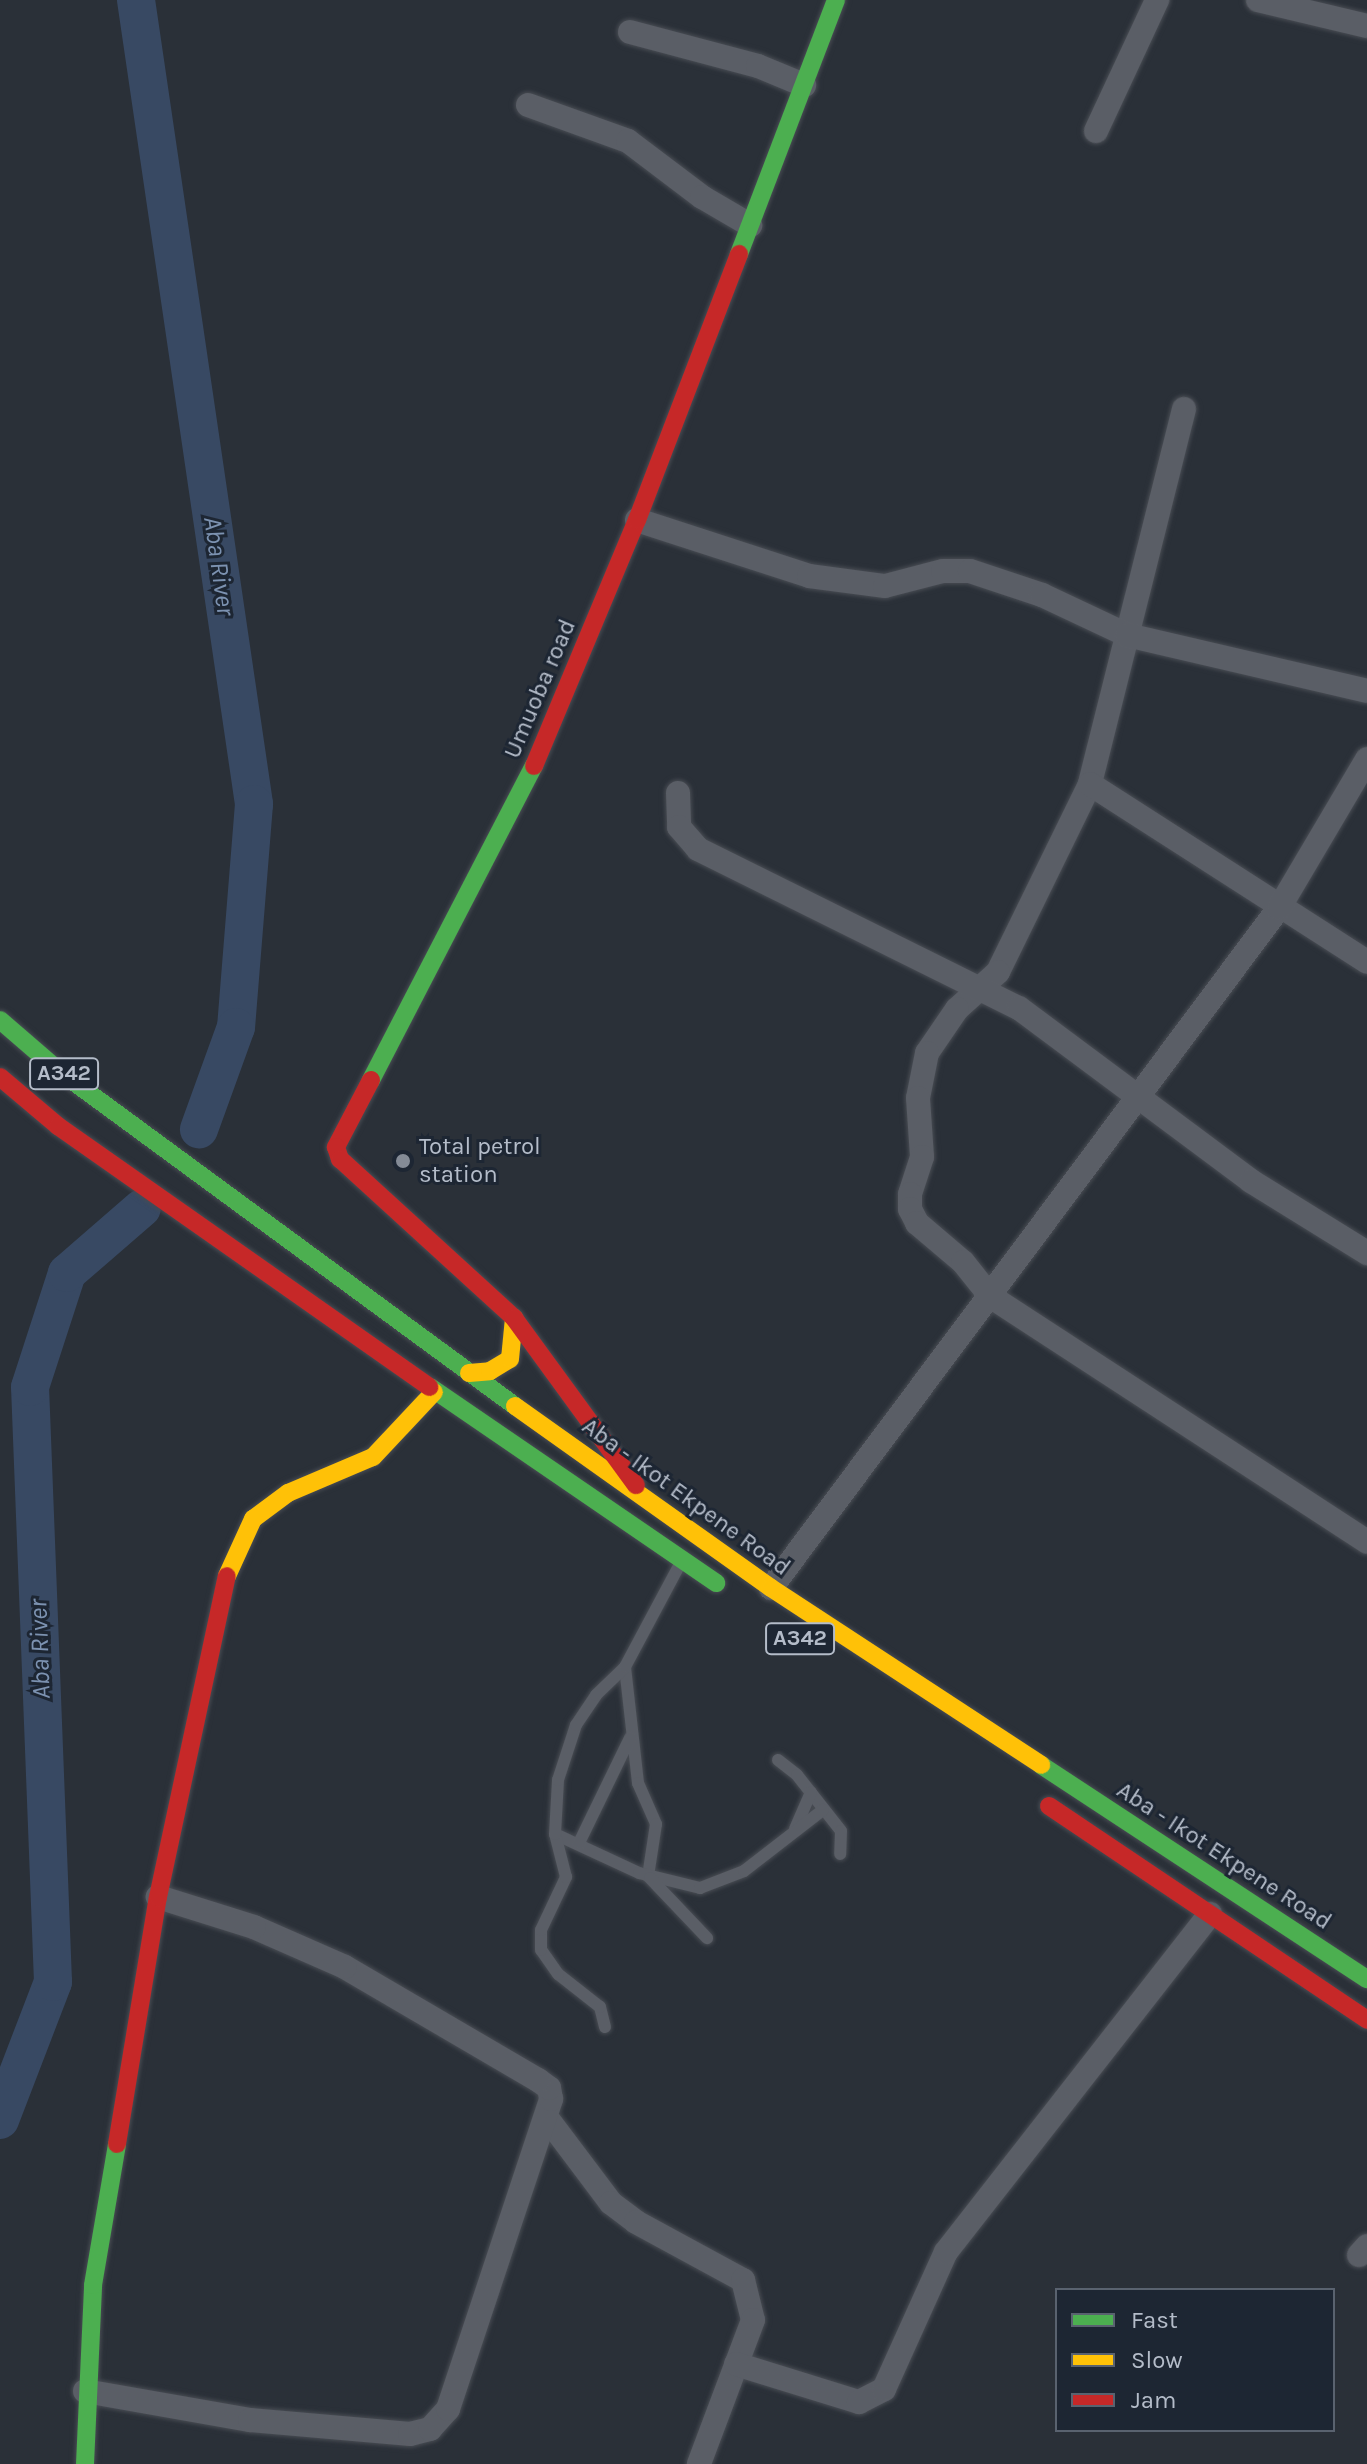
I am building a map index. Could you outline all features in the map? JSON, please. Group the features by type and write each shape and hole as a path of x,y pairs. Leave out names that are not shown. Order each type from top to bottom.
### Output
{"main road":[{"name":"Umuoba road","path":"640,1492 514,1318 340,1159 336,1147 537,760 637,520 836,0"},
{"name":"Aba - Ikot Ekpene Road","path":"0,1020 469,1373 771,1588 1367,1979"},
{"name":"A342","path":"0,1077 58,1126 106,1157 236,1254 735,1595"},
{"path":"469,1373 490,1371 510,1359 514,1318"},
{"path":"85,2464 85,2391 93,2285 158,1897 231,1558 253,1519 288,1493 373,1457 434,1392"},
{"path":"1039,1799 1367,2020"}],"street":[{"path":"1096,131 1157,0"},
{"path":"1258,0 1367,26"},
{"path":"630,32 758,66 804,85"},
{"path":"528,105 628,141 702,197 750,225"},
{"path":"1184,409 1090,784 998,972 978,987 927,1053 918,1098 922,1157 910,1194 910,1209 917,1223 963,1262 990,1296 1367,1542"},
{"path":"637,520 809,576 885,586 943,571 970,571 1042,595 1127,635 1367,691"},
{"path":"771,1588 1279,908 1367,759"},
{"path":"1090,784 1367,962"},
{"path":"678,793 679,827 698,849 978,987 1041,1023 1251,1181 1367,1253"},
{"path":"85,2391 250,2420 410,2434 430,2429 448,2409 547,2118 549,2088 345,1967 254,1927 158,1897"},
{"path":"736,2364 859,2402 884,2389 946,2252 1210,1914"},
{"path":"547,2118 611,2203 636,2222 743,2280 753,2320 699,2464"}],"lane":[{"path":"605,2027 600,2007 558,1974 541,1950 541,1930 566,1877 555,1834 558,1780 576,1725 596,1695 625,1667 682,1560"},
{"path":"625,1667 638,1783 656,1824 648,1876"},
{"path":"579,1843 631,1736"},
{"path":"778,1760 811,1792 841,1831 840,1854"},
{"path":"795,1829 811,1792"},
{"path":"555,1834 648,1876 700,1888 723,1883 823,1810"},
{"path":"648,1876 707,1938"}],"waterway":[{"name":"Aba River","path":"136,0 254,804 236,1027 199,1129"},
{"name":"Aba River","path":"0,2120 53,1982 30,1387 67,1273 142,1208"}],"traffic: fast":[{"path":"739,254 836,0"},
{"path":"371,1080 534,766"},
{"path":"0,1020 59,1071 515,1406"},
{"path":"430,1387 716,1583"},
{"path":"1041,1765 1367,1979"},
{"path":"85,2464 93,2285 117,2144"}],"traffic: slow":[{"path":"469,1373 490,1371 510,1359 514,1318"},
{"path":"227,1576 253,1519 288,1493 373,1457 434,1392"},
{"path":"515,1406 771,1588 1041,1765"}],"traffic: jam":[{"path":"534,766 637,520 739,254"},
{"path":"0,1077 58,1126 430,1387"},
{"path":"371,1080 336,1147 340,1159 514,1318 636,1485"},
{"path":"117,2144 158,1897 227,1576"},
{"path":"1049,1806 1367,2020"}],"place":[{"name":"Total petrol station","path":"403,1161"}]}
